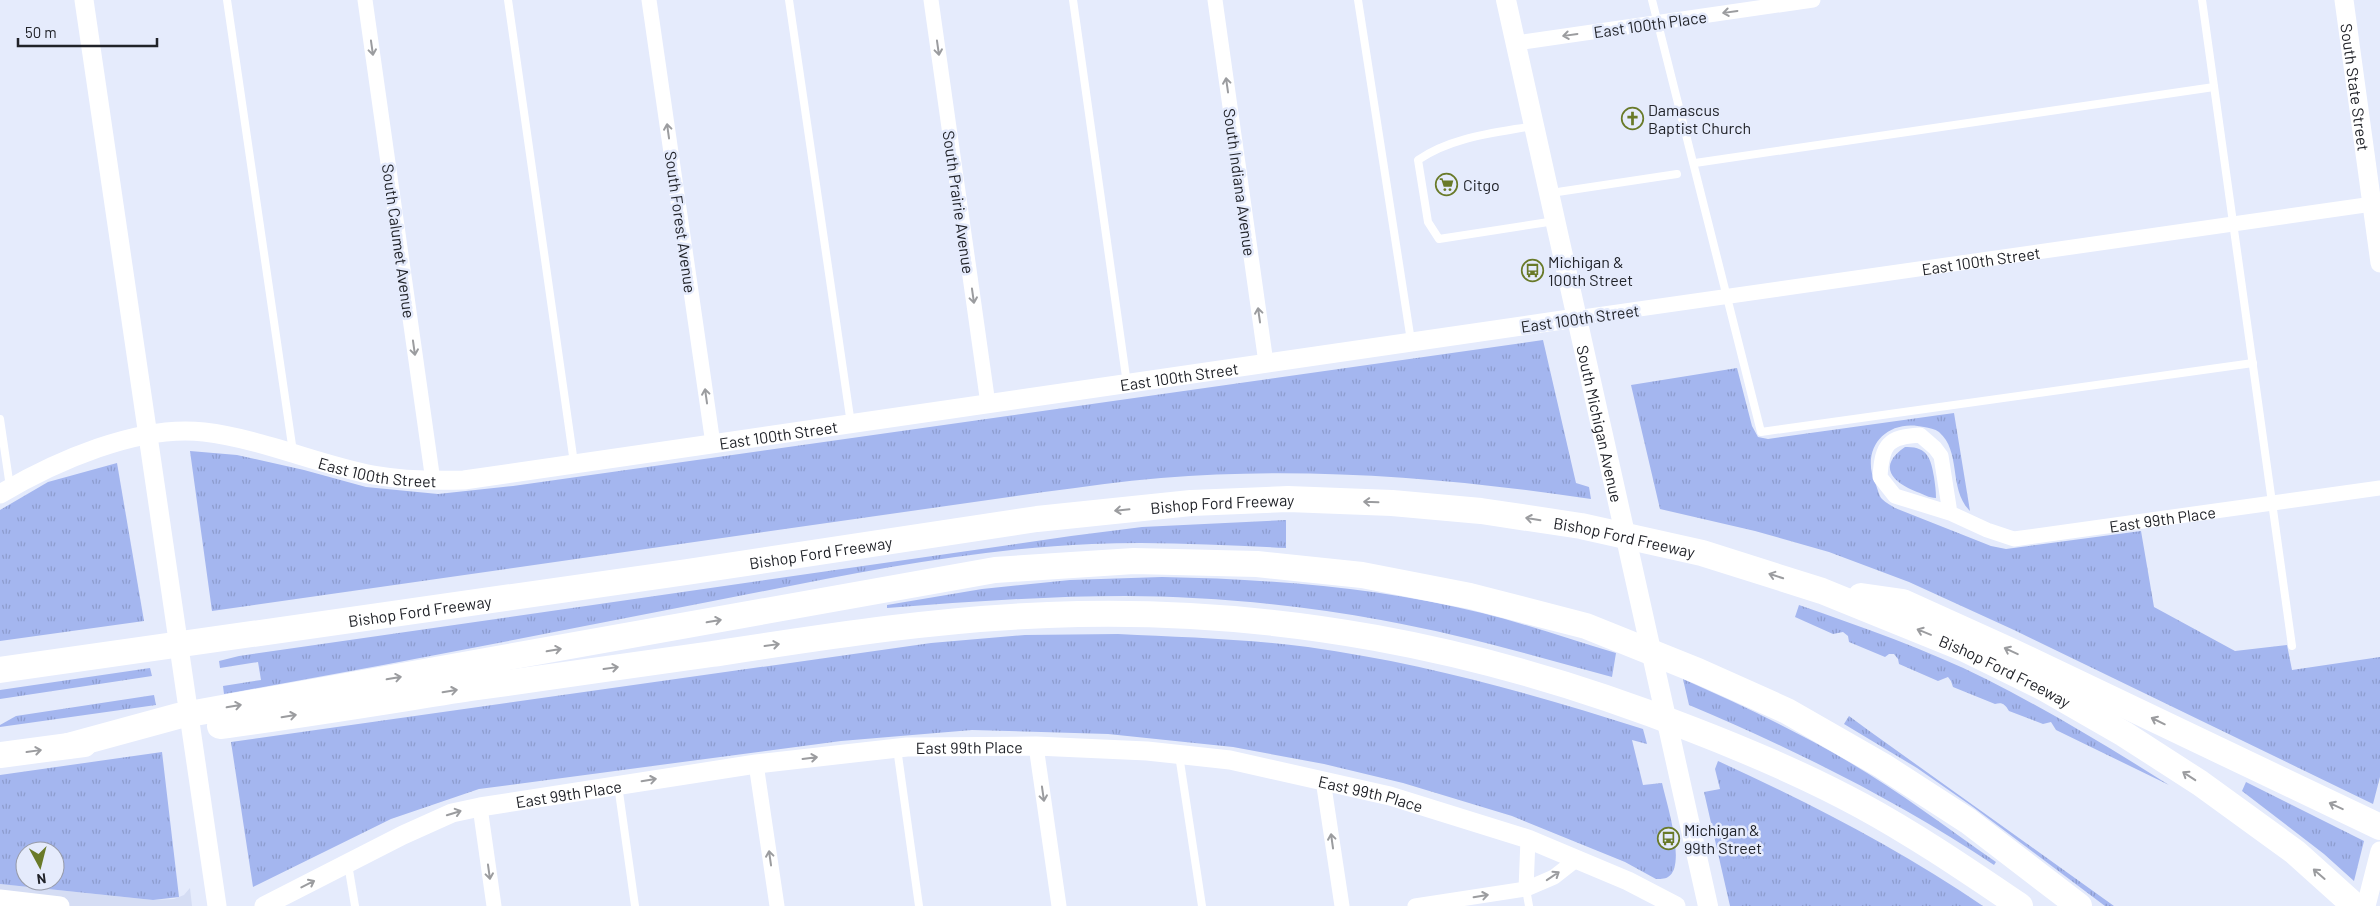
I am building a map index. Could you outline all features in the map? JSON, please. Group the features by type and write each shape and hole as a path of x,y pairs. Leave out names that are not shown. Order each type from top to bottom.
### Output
{"highway":[{"name":"Bishop Ford Freeway","path":"0,670 677,573 1036,519 1210,502 1288,499 1392,503 1481,511 1581,526 1702,553 1822,591 1965,648 2044,688 2124,734 2200,783 2294,852 2355,906"},
{"path":"68,746 178,716 995,570 1134,561 1257,564 1362,575 1470,596 1586,626 1698,671 1787,711 1883,766 1968,821 2079,906"},
{"path":"1822,591 1903,602 2009,650 2380,827"},
{"path":"0,755 275,718 933,623 1048,614 1170,615 1305,626 1419,645 1516,668 1618,700 1739,748 1858,803 1937,849 2020,906"}],"main road":[{"name":"South Michigan Avenue","path":"1506,0 1708,906"}],"street":[{"path":"84,0 217,906"},
{"name":"South Calumet Avenue","path":"365,0 433,481"},
{"name":"South Forest Avenue","path":"649,0 713,444"},
{"name":"South Prairie Avenue","path":"931,0 988,404"},
{"name":"South Indiana Avenue","path":"1214,0 1266,364"},
{"name":"East 100th Place","path":"1516,43 1813,0"},
{"name":"South State Street","path":"2344,0 2376,203 2380,263"},
{"name":"East 100th Street","path":"5,491 82,454 112,442 183,431 204,432 293,452 373,475 433,481 464,480 1266,364 1411,341 1726,298 2376,203"},
{"name":"East 99th Place","path":"1950,513 1941,456 1935,448 1920,435 1900,437 1889,443 1881,460 1880,477 1894,496 1950,513 1987,530 2014,539 2380,488"},
{"path":"1036,746 1059,906"},
{"name":"East 99th Place","path":"264,906 452,813 480,806 756,764 897,748 1036,746 1178,754 1230,760 1390,796 1528,839 1628,881 1676,906"},
{"path":"756,764 777,906"},
{"path":"1323,780 1342,906"},
{"path":"480,806 494,906"},
{"path":"1526,889 1528,839"},
{"path":"2366,906 2380,851"},
{"path":"1415,906 1526,889 1554,877 1577,858"},
{"path":"0,899 60,906"}],"lane":[{"path":"227,0 293,452"},
{"path":"508,0 574,464"},
{"path":"789,0 851,424"},
{"path":"1073,0 1127,384"},
{"path":"1358,0 1411,341"},
{"path":"1652,0 1695,163 1726,298 1760,432 2253,363"},
{"path":"2202,0 2292,646"},
{"path":"1695,163 2214,88"},
{"path":"1535,125 1472,137 1435,148 1418,160 1428,222 1439,239 1555,221"},
{"path":"1549,193 1677,174"},
{"path":"0,419 5,491"},
{"path":"897,748 919,906"},
{"path":"1178,754 1202,906"},
{"path":"618,785 635,906"},
{"path":"348,864 355,906"},
{"path":"1526,889 1529,906"}],"shaded area":[{"path":"0,884 15,886 15,891 65,891 153,900 174,899 184,895 190,888 192,906 0,906"}],"green space":[{"path":"1543,340 1576,483 1589,487 1591,499 1484,485 1377,476 1269,473 1161,478 1044,492 212,611 190,451 237,455 304,470 366,487 438,494 513,486"},
{"path":"1737,368 1752,426 1758,437 1768,439 1954,413 1970,511 1963,502 1959,492 1953,460 1946,440 1936,430 1910,425 1898,427 1879,439 1871,459 1872,472 1880,496 1895,508 1991,546 2006,549 2141,531 2154,607 2235,651 2287,645 2292,670 2380,657 2380,777 2373,804 2014,630 1909,582 1829,552 1755,531 1660,509 1631,385"},
{"path":"1905,447 1912,447 1927,454 1934,477 1936,498 1928,497 1908,488 1891,473 1892,461 1896,454"},
{"path":"117,463 144,621 0,641 0,510 48,482"},
{"path":"1286,520 1286,548 1116,543 1044,547 949,558 901,565 224,694 223,686 261,680 258,662 220,668 219,661 239,656 1071,536 1142,527"},
{"path":"1162,577 1283,582 1363,591 1442,604 1516,622 1616,653 1612,677 1439,632 1350,615 1253,602 1156,596 1095,596 887,608 887,605 982,589 1070,580"},
{"path":"1799,605 1917,648 1986,679 2079,730 2169,785 2056,730 2051,722 2043,724 2009,711 2003,704 1995,704 1953,687 1948,677 1938,681 1899,664 1894,654 1889,654 1885,657 1849,642 1848,636 1843,632 1833,634 1795,617"},
{"path":"1118,634 1261,642 1351,654 1477,681 1643,729 1647,744 1632,740 1643,785 1662,783 1676,847 1676,860 1673,871 1667,878 1656,879 1625,862 1512,816 1403,783 1324,764 1233,747 1108,734 972,730 841,741 479,789 391,819 253,887 231,742 931,643 1025,635"},
{"path":"150,668 152,676 0,699 0,690"},
{"path":"1683,679 1767,718 1849,762 1905,798 1996,862 1994,865 1921,819 1846,778 1768,740 1689,705"},
{"path":"154,695 156,705 0,727 0,725 16,716"},
{"path":"1849,716 2114,906 2105,906 1973,807 1917,768 1844,724"},
{"path":"162,752 179,897 153,900 65,891 65,841 15,841 15,886 0,884 0,775"},
{"path":"1718,761 1854,828 1919,865 1983,906 1730,906 1704,792 1720,789 1715,769"},
{"path":"2246,782 2364,841 2354,881 2324,854 2242,791"}],"place":[{"name":"Damascus Baptist Church","path":"1632,118"},
{"name":"Citgo","path":"1447,184"},
{"name":"Michigan & 100th Street","path":"1532,270"},
{"name":"Michigan & 99th Street","path":"1668,838"}]}
